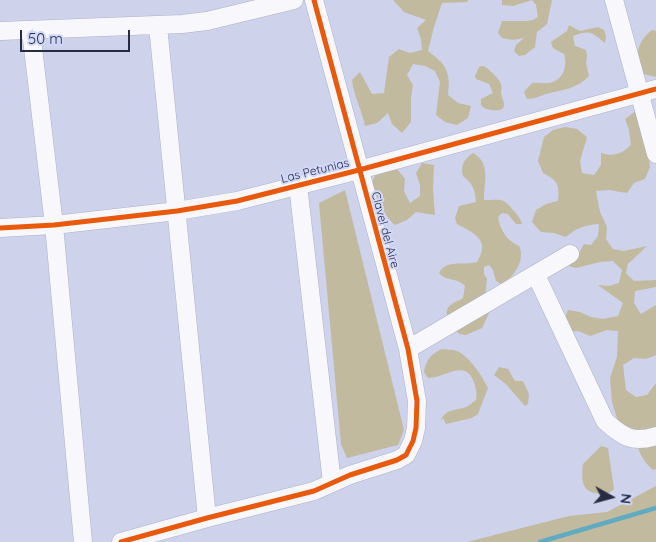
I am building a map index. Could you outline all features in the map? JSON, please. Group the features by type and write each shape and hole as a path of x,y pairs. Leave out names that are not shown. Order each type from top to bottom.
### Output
{"street":[{"path":"0,31 182,24 207,21 294,0"},
{"name":"Clavel del Aire","path":"314,0 408,349 417,401 416,428 413,441 406,455 332,483"},
{"path":"614,0 648,91 656,154"},
{"path":"158,26 207,518"},
{"path":"31,31 54,225 83,542"},
{"name":"Las Petunias","path":"0,228 54,225 177,211 237,201 359,170 648,91"},
{"path":"121,542 314,491 332,483 298,185"},
{"path":"408,349 570,254"},
{"path":"536,275 605,421 620,435 635,439 646,439 656,436"}],"shaded area":[{"path":"393,0 468,0 467,2 442,3 428,51 446,69 449,80 448,95 458,103 471,106 468,118 457,125 445,122 436,115 440,82 435,71 425,66 413,64 407,75 413,85 411,122 402,133 392,124 388,113 377,123 365,126 352,80 360,72 372,94 384,93 389,57 399,49 410,53 422,50 417,28 426,20 404,12"},
{"path":"502,0 532,0 513,6 502,5"},
{"path":"532,0 552,0 547,24 537,32 535,47 525,55 519,56 514,51 516,45 524,38 513,40 502,38 498,33 502,21 527,21 538,17 536,5"},
{"path":"569,25 580,31 598,27 604,30 606,36 605,43 591,33 573,36 575,46 586,50 589,76 579,84 569,88 527,99 524,92 532,83 554,82 561,76 565,68 564,54 553,48 551,42 567,31"},
{"path":"652,30 656,31 656,77 644,74 638,62 640,45"},
{"path":"479,67 487,68 501,84 504,106 501,109 484,108 481,105 481,99 493,93 489,84 476,79 475,76"},
{"path":"637,110 646,141 650,167 645,179 634,183 627,193 609,190 596,191 600,212 607,227 606,239 613,249 624,251 647,246 628,264 626,273 634,281 656,280 656,287 635,291 634,303 641,314 656,305 656,355 646,359 634,358 623,365 626,390 636,397 647,395 656,383 656,469 653,470 641,455 632,428 619,425 612,402 610,378 617,357 618,331 607,330 590,336 578,331 569,332 563,322 568,310 603,319 618,316 623,303 598,285 609,286 619,283 622,270 613,261 576,268 562,264 578,255 584,244 591,245 598,236 599,224 589,225 573,231 566,237 554,233 541,232 532,222 536,210 546,204 558,201 558,187 556,183 552,178 543,173 538,161 544,137 553,130 565,127 577,129 587,137 580,161 582,173 594,175 601,165 601,153 617,154 631,145 625,119"},
{"path":"473,153 479,157 484,168 484,200 504,201 518,216 522,224 516,224 508,214 502,213 498,217 500,226 505,234 519,246 521,257 518,268 501,284 496,281 493,270 489,265 484,267 484,274 487,279 485,298 490,311 482,328 466,335 459,334 447,315 448,307 463,298 465,286 459,281 445,278 439,273 450,264 477,262 481,254 482,248 479,238 457,224 455,218 459,206 476,202 473,187 463,176 462,172 464,163"},
{"path":"422,163 434,165 435,215 416,212 407,220 395,225 384,212 374,194 372,184 374,178 386,165 397,169 405,179 404,191 410,203 420,196 420,185 416,173"},
{"path":"345,190 404,430 398,445 347,458 341,444 319,203"},
{"path":"442,349 455,350 462,354 471,362 488,388 478,414 472,418 446,424 443,418 440,421 448,412 466,407 476,400 476,387 469,374 464,371 459,370 434,378 428,378 424,372 426,364 432,355"},
{"path":"499,367 508,369 515,381 523,381 529,394 528,404 525,406 506,384 494,375"},
{"path":"601,446 608,448 614,489 609,493 601,494 589,491 586,488 582,479 582,472 583,464"},
{"path":"656,486 656,542 467,542 569,516 607,512"}],"waterway":[{"path":"540,542 656,508"}],"cycle path":[{"path":"121,542 314,491 350,475 397,460 406,455 413,441 416,428 417,401 408,349 314,0"},
{"path":"0,228 54,225 177,211 237,201 359,170 656,89"}]}
